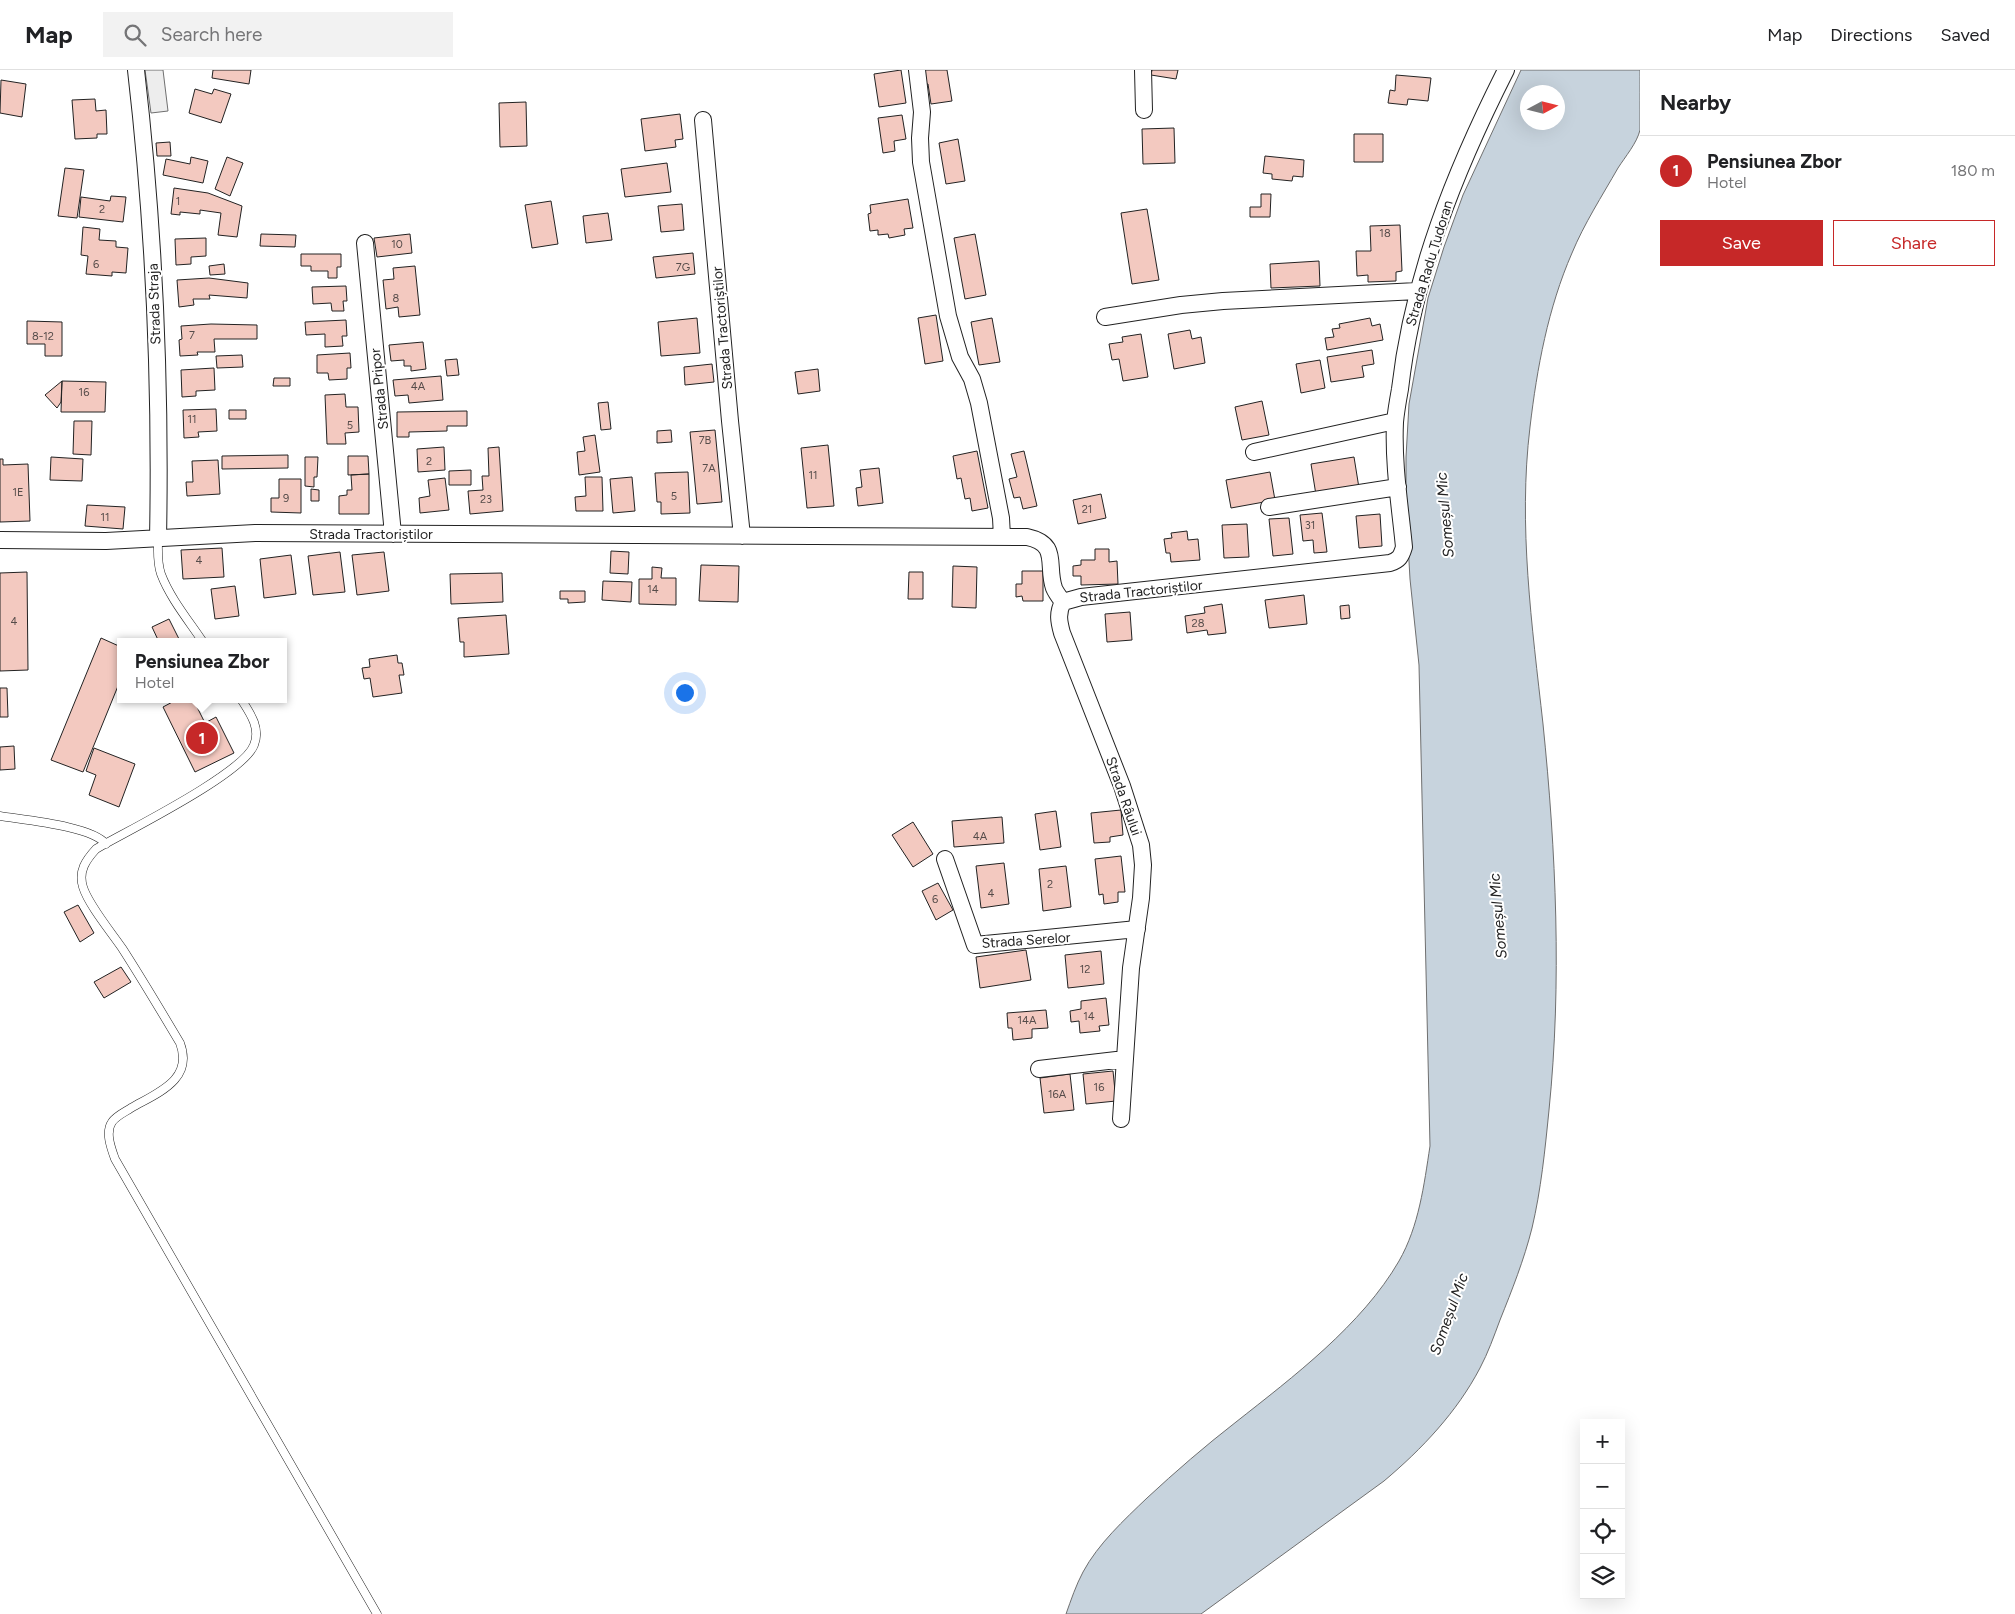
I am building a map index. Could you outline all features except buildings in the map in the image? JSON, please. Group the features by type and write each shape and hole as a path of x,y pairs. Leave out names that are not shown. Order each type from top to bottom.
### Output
{"street":[{"name":"Strada Straja","path":"136,70 150,207 156,331 159,460 158,539"},
{"path":"917,70 922,112 921,162 948,316 960,358 972,379 980,403 1001,518 1002,537"},
{"path":"1143,70 1144,110"},
{"name":"Strada Radu Tudoran","path":"1402,556 1404,547 1398,487 1395,421 1405,345 1417,291 1442,213 1464,157 1506,70"},
{"name":"Strada Tractoriștilor","path":"703,120 742,536"},
{"name":"Strada Pripor","path":"365,243 393,534"},
{"path":"1105,317 1181,305 1231,300 1417,291"},
{"path":"1254,452 1395,421"},
{"path":"1269,507 1398,487"},
{"name":"Strada Tractoriștilor","path":"0,540 106,541 255,533 1027,537 1039,540 1047,548 1051,560 1053,586 1063,602 1081,597 1390,563 1402,556"},
{"name":"Strada Râului","path":"1063,602 1060,607 1059,619 1062,633 1122,786 1141,846 1142,881 1131,968 1121,1119"},
{"name":"Strada Serelor","path":"945,859 975,944 1137,929"},
{"path":"1039,1069 1125,1059"}],"lane":[{"path":"158,539 157,558 161,574 169,590 200,638"},
{"path":"244,703 254,718 256,728 255,744 245,759 223,776 96,849 85,860 81,874 83,886 161,1011 184,1053 184,1063 180,1074 169,1086 120,1114 112,1122 109,1134 111,1147 132,1189 377,1614"},
{"path":"0,816 78,830 96,836 106,844"}],"shaded area":[{"path":"145,70 163,70 168,111 151,113"}],"water":[{"name":"Someșul Mic","path":"1521,70 1640,70 1640,130 1634,145 1618,168 1577,242 1556,295 1536,383 1530,427 1525,501 1526,538 1531,613 1548,772 1554,868 1556,966 1553,1062 1549,1110 1540,1185 1529,1240 1518,1275 1491,1344 1471,1384 1438,1429 1384,1481 1201,1614 1066,1614 1078,1582 1089,1562 1121,1524 1190,1459 1325,1349 1366,1307 1399,1261 1416,1220 1430,1146 1419,665 1410,579 1406,509 1406,457 1409,404 1428,298 1463,195"}],"place":[{"name":"Pensiunea Zbor","path":"202,738"}]}
